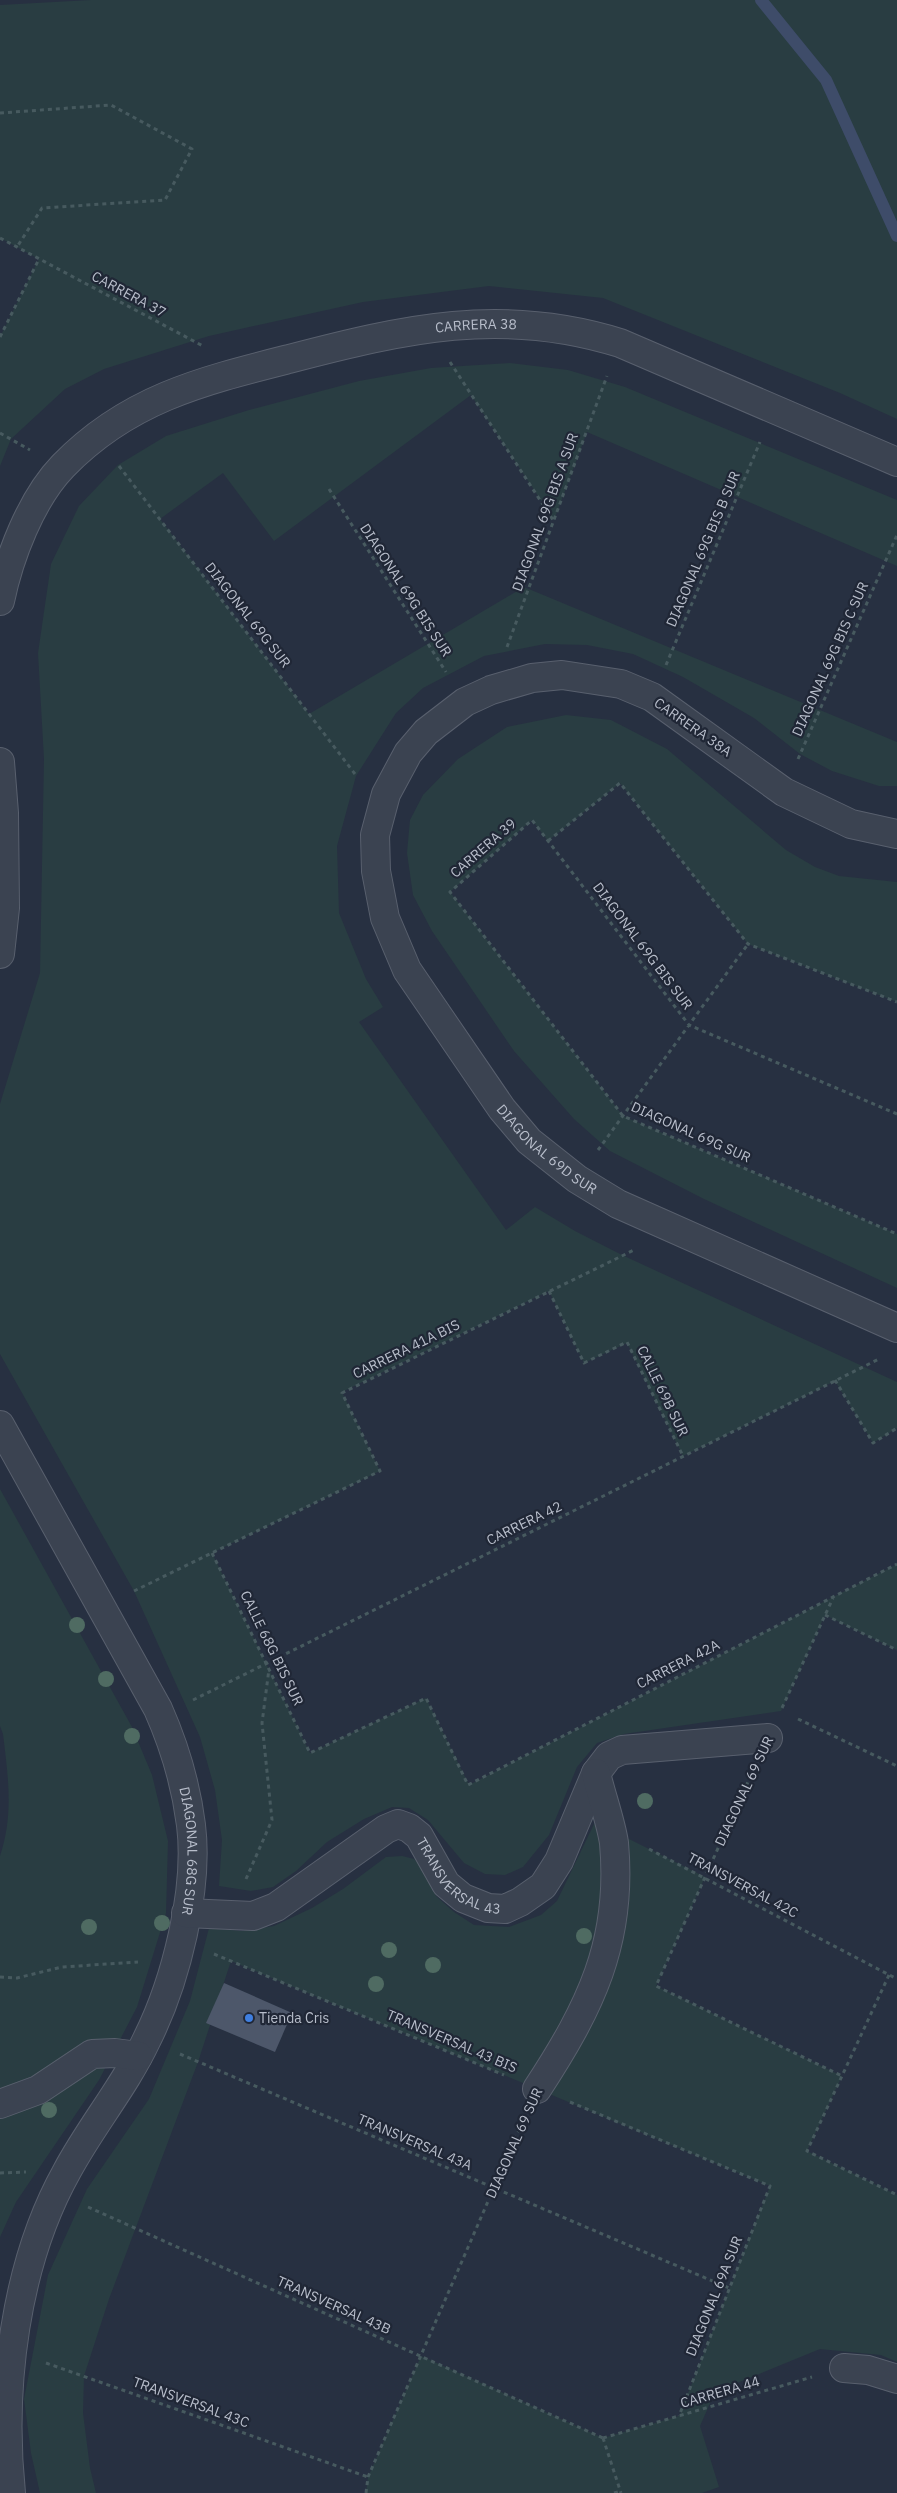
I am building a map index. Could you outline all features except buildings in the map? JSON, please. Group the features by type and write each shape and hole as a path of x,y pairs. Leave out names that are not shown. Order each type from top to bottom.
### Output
{"street":[{"name":"CARRERA 38","path":"0,601 5,577 16,544 30,514 62,467 96,436 128,414 156,400 187,388 248,369 378,336 427,327 488,323 530,325 570,330 620,343 897,462"},
{"name":"CARRERA 38A","path":"382,808 386,794 408,753 426,732 465,702 491,690 532,678 562,676 621,684 652,697 784,792 851,824 897,834"},
{"path":"0,762 4,813 5,908 0,954"},
{"name":"DIAGONAL 69D SUR","path":"382,808 375,835 376,871 385,918 407,970 502,1109 530,1141 577,1179 618,1204 897,1328"},
{"name":"DIAGONAL 68G SUR","path":"0,1425 139,1671 161,1716 173,1748 191,1825 192,1851 186,1913 179,1949 143,2048 67,2170 30,2252 16,2297 3,2386 3,2436 12,2493"},
{"name":"TRANSVERSAL 43","path":"186,1913 253,1916 276,1907 386,1829 398,1824 409,1828 419,1836 446,1884 462,1898 488,1908 505,1909 520,1902 543,1886 559,1861 596,1773 609,1756 622,1750 768,1738"},
{"name":"DIAGONAL 69 SUR","path":"537,2088 580,2017 598,1977 614,1912 613,1841 596,1773"},
{"path":"0,2104 38,2090 92,2054 115,2053 143,2048"},
{"path":"844,2368 868,2370 897,2379"}],"path":[{"path":"0,112 111,105 192,149 164,200 42,208 17,247"},
{"name":"CARRERA 37","path":"0,238 248,369"},
{"path":"0,336 39,259"},
{"path":"427,327 554,520"},
{"name":"DIAGONAL 69G BIS A SUR","path":"491,690 620,343"},
{"name":"DIAGONAL 69G BIS B SUR","path":"652,697 774,409"},
{"name":"DIAGONAL 69G SUR","path":"96,436 382,808"},
{"name":"DIAGONAL 69G BIS SUR","path":"329,489 465,702"},
{"name":"DIAGONAL 69G BIS C SUR","path":"784,792 897,535"},
{"path":"548,841 620,783 748,944 897,1002"},
{"name":"DIAGONAL 69G BIS SUR","path":"532,820 688,1025 897,1114"},
{"name":"CARRERA 39","path":"450,892 532,820"},
{"name":"DIAGONAL 69G SUR","path":"450,892 623,1116 897,1234"},
{"path":"577,1179 748,944"},
{"name":"CARRERA 41A BIS","path":"102,1606 380,1471 342,1393 675,1230"},
{"name":"CALLE 69B SUR","path":"550,1291 584,1363 627,1342 683,1456"},
{"name":"CARRERA 42","path":"161,1716 880,1358"},
{"path":"835,1380 873,1442 897,1428"},
{"name":"CALLE 68G BIS SUR","path":"212,1553 310,1753 426,1698"},
{"name":"CARRERA 42A","path":"426,1698 468,1785 897,1564"},
{"name":"DIAGONAL 69 SUR","path":"833,1597 656,1986 842,2076"},
{"path":"825,1615 897,1650"},
{"path":"230,1916 272,1820 262,1723 269,1669"},
{"path":"781,1711 897,1766"},
{"name":"TRANSVERSAL 42C","path":"610,1829 897,1979"},
{"path":"0,1977 17,1978 62,1967 179,1949"},
{"name":"TRANSVERSAL 43 BIS","path":"179,1949 537,2088 770,2186"},
{"path":"889,1975 807,2151 897,2195"},
{"name":"TRANSVERSAL 43A","path":"143,2048 494,2188 729,2288"},
{"name":"DIAGONAL 69 SUR","path":"366,2493 368,2477 537,2088"},
{"name":"DIAGONAL 69A SUR","path":"679,2416 770,2186"},
{"name":"TRANSVERSAL 43B","path":"56,2193 603,2438"},
{"name":"TRANSVERSAL 43C","path":"7,2349 368,2477"},
{"name":"CARRERA 44","path":"603,2438 844,2368"},
{"path":"603,2438 621,2492 614,2493"}],"green space":[{"path":"91,0 897,0 897,419 840,393 603,298 489,286 363,302 209,336 104,369 65,389 11,439 0,466 0,337 39,259 0,238 0,5"},
{"path":"510,363 568,370 625,387 897,500 897,566 587,432 554,520 471,395 274,541 223,473 160,519 309,714 524,587 897,742 897,786 879,786 832,771 800,754 754,718 683,677 633,654 587,645 545,644 484,656 423,688 396,713 356,776 337,846 339,913 366,979 383,1007 359,1022 506,1230 535,1207 575,1231 622,1255 897,1382 897,1428 873,1443 835,1381 683,1456 627,1343 584,1363 549,1291 342,1392 380,1471 212,1553 310,1753 426,1698 469,1785 897,1564 897,1650 825,1615 781,1711 624,1734 597,1743 577,1767 549,1835 523,1867 505,1875 485,1874 464,1863 428,1820 409,1808 392,1807 364,1819 327,1842 296,1871 273,1887 251,1891 219,1886 222,1840 215,1790 200,1737 134,1591 0,1354 0,1104 40,973 44,759 38,653 51,564 79,506 118,465 166,436 249,410 359,381 431,368"},
{"path":"566,715 611,720 667,749 786,850 815,867 839,876 897,882 897,1002 748,944 620,783 548,841 532,820 450,892 623,1116 897,1234 897,1288 704,1199 610,1151 574,1119 514,1051 432,931 413,895 407,853 410,820 423,795 458,759 507,727"},
{"path":"0,1489 132,1727 152,1775 168,1841 166,1913 137,2007 99,2080 16,2202 0,2237 0,1856 7,1825 9,1795 3,1734 0,1726"},
{"path":"595,1822 705,1877 656,1986 842,2076 807,2151 897,2195 897,2362 881,2355 820,2349 715,2392 700,2426 719,2487 702,2493 366,2493 368,2477 421,2356 603,2438 679,2416 770,2186 231,1961 198,2062 109,2299 84,2376 83,2413 90,2468 96,2493 40,2493 31,2453 24,2399 48,2275 87,2189 149,2099 190,2001 209,1928 242,1931 274,1926 312,1908 343,1889 386,1857 402,1856 414,1859 422,1867 436,1896 454,1912 474,1925 509,1927 541,1915 557,1901"}],"waterway":[{"path":"761,0 826,80 897,236"}],"place":[{"name":"Tienda Cris","path":"249,2018"}]}
